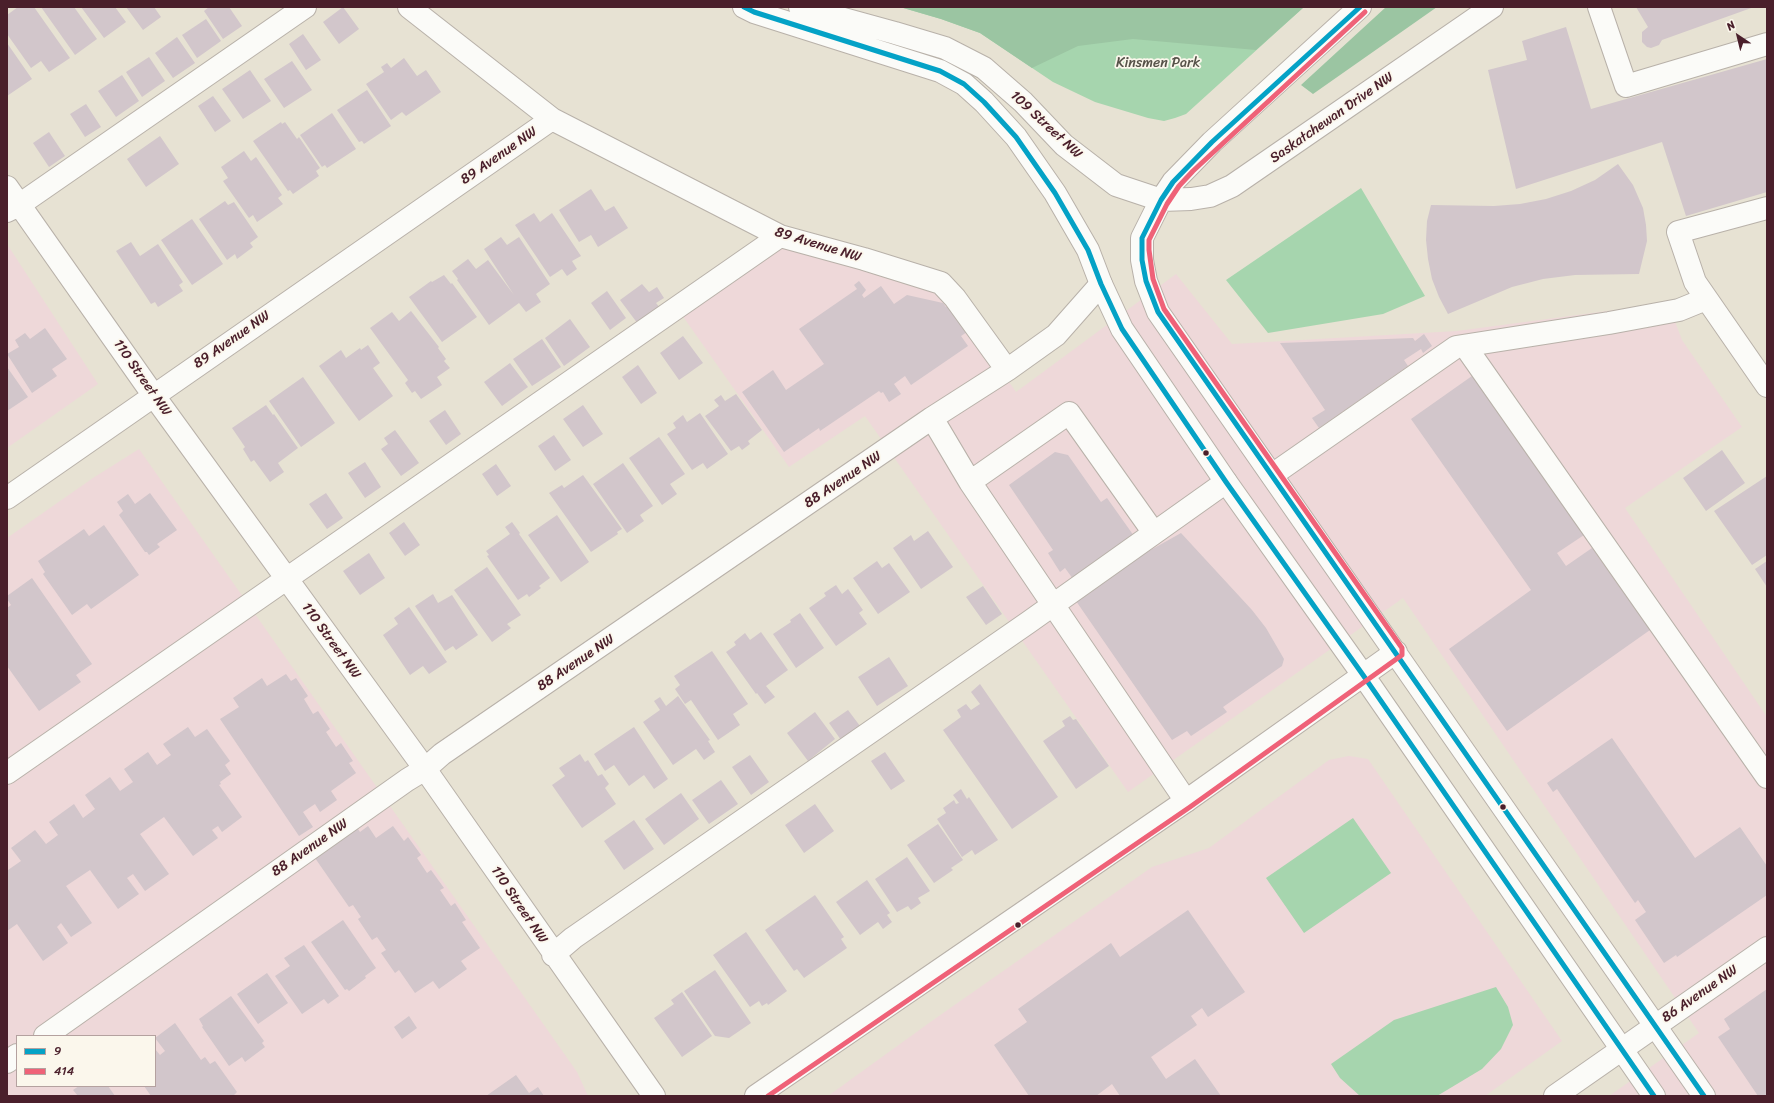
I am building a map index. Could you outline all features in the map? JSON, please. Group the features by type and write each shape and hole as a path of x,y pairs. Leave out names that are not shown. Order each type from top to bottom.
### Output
{"street":[{"path":"13,208 305,7"},
{"path":"409,7 552,119"},
{"name":"109 Street NW","path":"744,7 754,12 940,71 964,84 984,102 1016,138 1055,193 1088,250 1101,284 1122,329 1226,482 1363,675 1654,1096"},
{"name":"109 Street NW","path":"800,7 945,48 984,68 1023,102 1064,145 1116,185 1161,200"},
{"path":"1360,7 1202,152 1174,182 1161,200 1142,238 1142,255 1146,282 1158,312 1704,1096"},
{"name":"Saskatchewan Drive NW","path":"1161,200 1191,199 1210,196 1232,186 1492,7"},
{"path":"1599,7 1626,86 1767,44"},
{"name":"89 Avenue NW","path":"7,498 552,119 780,236 864,259 941,283 955,298 1008,370"},
{"name":"110 Street NW","path":"7,187 13,208 154,396 425,769 553,954 654,1096"},
{"path":"1767,208 1678,232 1695,282 1706,300 1767,386"},
{"path":"7,773 780,236"},
{"name":"88 Avenue NW","path":"46,1035 407,780 425,769 442,754 932,418 1008,370 1056,335 1101,284"},
{"path":"1272,476 1456,348 1679,310 1706,300"},
{"path":"1466,346 1767,778"},
{"path":"970,482 1069,413 1154,533"},
{"path":"932,418 970,482 1186,801"},
{"path":"553,954 573,938 1226,482"},
{"path":"756,1096 1186,801 1396,652"},
{"name":"86 Avenue NW","path":"1555,1096 1767,948"},
{"path":"7,1062 16,1056"}],"shaded area":[{"path":"780,236 941,283 1016,392 1176,274 1232,344 1457,331 1668,303 1682,340 1742,427 1625,508 1767,717 1767,1096 1609,1096 1699,1033 1403,598 1128,792 865,416 789,467 677,308"},
{"path":"7,244 98,384 7,448"},
{"path":"139,449 577,1072 588,1096 7,1096 7,538 93,478"},
{"path":"1349,756 1368,759 1562,1041 1485,1096 828,1096 936,1018 1152,867 1209,848 1329,760"}],"green space":[{"name":"Kinsmen Park","path":"900,7 1304,7 1186,114 1164,121 1148,118 1095,102 1053,82 980,33 941,19"},
{"path":"900,7 1304,7 1256,50 1133,39 1078,46 1032,68 980,33 941,19"},
{"path":"1386,7 1437,7 1313,94 1301,85"},
{"path":"1361,188 1425,296 1383,314 1268,333 1226,280"},
{"path":"1353,818 1391,873 1304,933 1266,878"},
{"path":"1496,987 1508,1007 1513,1025 1501,1049 1482,1069 1437,1096 1360,1096 1340,1078 1331,1064 1394,1020"}],"building":[{"path":"18,7 34,7 70,58 49,72 41,61 31,68 7,34 7,15"},
{"path":"41,7 74,7 97,39 75,55"},
{"path":"81,7 115,7 126,22 104,38"},
{"path":"126,7 154,7 161,17 143,30"},
{"path":"209,7 229,7 242,26 223,39 204,11"},
{"path":"343,7 359,29 339,44 323,22"},
{"path":"1636,7 1754,7 1662,40 1659,45 1651,48 1647,47 1642,42 1642,32 1648,27"},
{"path":"206,19 221,41 197,58 182,35"},
{"path":"1566,27 1591,109 1767,59 1767,192 1686,216 1662,142 1516,189 1488,70 1527,60 1522,41"},
{"path":"303,34 321,60 306,70 289,44"},
{"path":"177,37 195,63 173,78 155,53"},
{"path":"7,43 32,79 7,96"},
{"path":"149,57 165,81 142,97 126,72"},
{"path":"404,58 417,76 426,70 441,92 406,116 402,112 391,120 366,84 384,72 381,67 387,63 391,68"},
{"path":"292,61 312,90 284,108 264,79"},
{"path":"250,70 271,101 243,119 222,89"},
{"path":"122,75 139,101 116,117 98,91"},
{"path":"367,90 391,126 364,144 362,141 359,142 337,110"},
{"path":"213,96 231,121 215,132 198,106"},
{"path":"86,104 101,127 85,137 70,114"},
{"path":"332,113 356,149 327,168 325,165 322,167 300,135"},
{"path":"281,122 282,124 285,122 297,139 299,137 320,168 316,171 319,176 293,194 290,190 288,191 253,141"},
{"path":"49,132 65,156 49,167 33,143"},
{"path":"160,136 179,164 146,187 127,159"},
{"path":"244,151 251,161 256,157 282,195 278,198 283,204 257,222 253,215 249,218 223,181 228,178 221,167"},
{"path":"1618,164 1633,185 1643,208 1647,241 1639,274 1575,275 1543,279 1512,287 1448,314 1432,279 1428,259 1426,240 1427,221 1431,205 1494,206 1520,204 1546,199 1571,191 1595,180"},
{"path":"591,189 605,211 614,206 628,228 598,247 591,235 579,242 559,210"},
{"path":"225,201 228,205 234,202 258,237 250,243 253,247 237,259 235,254 227,260 199,219"},
{"path":"534,213 540,222 552,213 581,256 572,261 577,269 567,276 562,269 550,277 515,225"},
{"path":"192,219 223,264 192,285 161,240"},
{"path":"501,237 507,245 519,237 550,284 536,294 541,302 526,312 519,303 489,325 452,271 468,259 476,269 488,260 514,295 484,249"},
{"path":"131,242 140,256 158,244 183,282 179,285 183,291 158,307 155,302 151,304 116,251"},
{"path":"444,275 451,284 452,283 477,317 442,342 409,297 431,281 432,282"},
{"path":"859,281 866,290 862,295 864,298 881,286 894,304 907,295 943,303 946,307 949,305 967,332 961,336 968,346 911,385 905,376 894,384 901,394 889,402 883,392 881,393 879,391 820,431 819,428 784,452 742,392 773,370 786,390 824,364 799,329 857,289 854,285"},
{"path":"642,284 649,292 657,287 664,298 656,303 660,308 638,324 620,300"},
{"path":"607,291 626,318 610,330 591,303"},
{"path":"411,311 439,347 438,348 446,359 444,361 450,368 437,377 442,385 421,399 415,391 412,393 405,383 408,380 370,328 392,312 399,321"},
{"path":"570,319 590,347 564,366 545,338"},
{"path":"45,328 67,359 52,369 57,376 32,393 7,354 19,347 15,340 25,333 30,339"},
{"path":"1424,334 1432,346 1423,353 1421,349 1404,360 1408,366 1319,428 1312,418 1325,410 1280,343 1413,338 1415,341"},
{"path":"683,336 703,363 679,380 660,353"},
{"path":"542,339 561,367 532,386 513,359"},
{"path":"368,345 380,363 373,368 393,396 359,421 319,366 341,350 346,358 360,348 361,350"},
{"path":"510,363 528,387 502,406 484,382"},
{"path":"638,365 657,393 641,404 622,377"},
{"path":"7,367 28,397 7,411"},
{"path":"1472,376 1584,535 1557,553 1566,566 1592,548 1650,630 1507,731 1449,649 1531,590 1411,419"},
{"path":"303,377 335,423 301,447 269,401"},
{"path":"736,394 762,430 748,441 750,444 742,450 739,446 731,451 705,416 719,406 714,400 721,395 725,401"},
{"path":"266,405 298,448 278,463 284,472 270,482 254,460 251,462 243,449 245,447 232,428"},
{"path":"583,405 603,434 583,447 563,419"},
{"path":"445,410 461,434 446,445 429,421"},
{"path":"700,413 728,454 707,469 703,463 692,470 667,434 676,428 673,423 683,415 687,422"},
{"path":"395,430 419,463 401,476 381,449 388,444 384,438"},
{"path":"554,435 571,460 555,471 538,446"},
{"path":"659,437 685,474 670,484 677,494 662,505 629,458"},
{"path":"1722,450 1745,483 1706,511 1683,478"},
{"path":"1055,452 1068,455 1101,502 1107,498 1134,536 1073,579 1065,568 1060,572 1048,553 1053,550 1009,485"},
{"path":"365,462 381,487 365,498 348,473"},
{"path":"623,463 653,506 640,515 644,521 627,533 593,484"},
{"path":"496,464 511,486 497,496 482,474"},
{"path":"583,475 622,529 617,532 618,534 591,552 549,493 562,485 564,488"},
{"path":"1767,476 1767,555 1752,565 1714,511"},
{"path":"150,493 177,530 157,544 160,547 149,555 145,552 119,515 123,511 117,502 128,494 135,504"},
{"path":"326,493 343,518 327,529 309,504"},
{"path":"557,515 589,562 561,582 528,535"},
{"path":"404,522 420,545 405,556 389,533"},
{"path":"512,522 550,578 539,586 541,588 529,597 527,594 518,600 487,556 489,555 486,551 510,534 505,527"},
{"path":"104,525 139,575 91,609 87,604 72,615 43,574 45,572 38,561 84,529 89,536"},
{"path":"928,531 953,567 921,589 893,548 911,535 914,541"},
{"path":"1181,533 1252,610 1266,628 1284,659 1282,666 1223,707 1227,712 1191,736 1187,731 1172,740 1076,601 1140,556"},
{"path":"369,553 385,578 360,595 343,571"},
{"path":"877,561 882,568 889,563 910,592 878,614 853,578"},
{"path":"1767,561 1767,587 1755,569"},
{"path":"487,567 521,615 507,624 511,628 492,642 454,590"},
{"path":"32,578 92,664 76,675 81,682 39,711 7,666 7,608 11,605 7,599 7,596"},
{"path":"836,585 842,594 848,589 863,610 859,613 867,624 836,646 809,608 826,596 824,593"},
{"path":"983,586 1002,614 986,625 966,597"},
{"path":"433,594 438,603 452,595 478,635 456,650 453,646 445,651 415,606"},
{"path":"409,607 447,662 429,674 423,666 410,675 383,635 398,624 394,618"},
{"path":"800,613 824,648 796,668 773,634 791,622 790,620"},
{"path":"761,632 788,670 766,686 775,697 765,704 757,693 756,694 726,652 736,645 734,642 745,633 750,640"},
{"path":"712,651 748,704 733,714 740,725 718,740 691,700 685,704 675,689 680,685 674,676"},
{"path":"889,657 908,686 877,706 858,677"},
{"path":"286,674 291,681 296,678 308,696 304,699 313,714 318,711 330,729 326,732 336,747 341,743 353,761 349,763 356,773 331,791 337,800 320,812 315,804 303,812 313,827 299,836 220,719 239,707 233,698 262,678 267,686"},
{"path":"980,684 1058,797 1012,829 943,730 961,717 957,710 966,704 971,710 980,704 971,692"},
{"path":"678,696 710,740 708,741 715,752 704,760 696,749 673,765 643,722 660,710 654,701 660,697 666,706"},
{"path":"848,710 860,726 841,740 829,723"},
{"path":"815,712 835,739 808,761 787,733"},
{"path":"1070,716 1073,720 1076,719 1109,766 1076,789 1043,741 1065,726 1062,721"},
{"path":"188,727 195,737 207,729 230,761 225,765 231,774 220,782 221,784 219,785 242,817 222,832 218,826 212,830 218,838 193,856 164,817 140,834 169,874 145,891 133,874 127,878 139,894 118,909 90,870 66,886 92,923 71,937 61,923 57,927 68,943 43,961 17,924 7,931 7,868 8,870 21,861 11,848 35,830 46,844 58,835 49,822 74,804 83,818 95,809 85,795 110,777 120,791 133,782 124,769 148,752 157,765 171,755 163,744"},
{"path":"634,727 668,779 654,789 644,775 629,786 614,765 605,771 594,754"},
{"path":"1612,738 1695,858 1740,827 1767,866 1767,895 1677,957 1676,955 1664,963 1635,920 1646,912 1638,900 1635,903 1557,789 1553,792 1547,783"},
{"path":"885,752 905,781 891,790 871,761"},
{"path":"580,754 585,762 588,760 598,776 602,774 609,784 605,788 616,804 582,828 552,785 565,776 559,768"},
{"path":"750,755 769,782 751,795 732,767"},
{"path":"721,780 738,804 709,824 692,800"},
{"path":"961,789 967,799 969,797 998,840 975,855 972,850 962,857 937,819 946,813 943,808 954,800 956,804 959,803 953,795"},
{"path":"681,793 699,819 664,845 645,819"},
{"path":"815,804 834,831 804,853 785,825"},
{"path":"634,820 654,849 624,870 604,841"},
{"path":"938,824 963,860 951,868 953,870 934,883 907,845"},
{"path":"356,826 360,832 368,826 376,838 393,826 404,841 408,837 421,855 417,858 427,873 431,870 444,888 440,890 451,906 455,903 466,920 462,922 480,948 461,961 467,969 439,989 433,981 415,993 399,970 395,973 381,953 386,950 377,937 372,940 358,919 361,917 353,905 349,907 315,858 341,841 339,838"},
{"path":"907,857 930,891 918,898 921,903 911,910 908,906 897,912 875,879"},
{"path":"867,880 890,913 887,915 892,922 883,929 878,922 860,935 836,902"},
{"path":"815,895 844,937 841,939 847,948 804,978 797,969 794,971 765,930"},
{"path":"1188,910 1245,992 1208,1017 1202,1008 1191,1016 1197,1025 1151,1057 1166,1079 1195,1059 1221,1096 1120,1096 1112,1084 1096,1096 1029,1096 994,1045 1027,1022 1018,1009 1111,943 1120,957"},
{"path":"343,920 376,968 349,991 347,989 345,990 311,942"},
{"path":"746,932 787,991 768,1005 767,1003 762,1006 759,1001 750,1007 713,955"},
{"path":"304,945 339,996 328,1004 324,999 302,1014 275,976 290,966 284,958"},
{"path":"715,970 751,1023 729,1038 715,1036 684,991"},
{"path":"267,973 288,1003 258,1024 237,994"},
{"path":"1767,989 1767,1096 1758,1096 1718,1037 1730,1029 1724,1019"},
{"path":"682,992 712,1036 682,1057 654,1018 674,1004 671,1000"},
{"path":"231,996 264,1041 262,1043 265,1047 245,1062 242,1057 229,1066 202,1027 203,1026 199,1019"},
{"path":"409,1016 417,1028 402,1039 394,1027"},
{"path":"175,1023 201,1060 205,1057 210,1064 215,1061 237,1092 234,1095 235,1096 151,1096 145,1087 156,1087 156,1050 160,1055 165,1051 156,1037"},
{"path":"516,1075 529,1093 538,1087 544,1096 486,1096"},
{"path":"78,1087 109,1087 115,1096 78,1096 73,1090"}],"transit line":[{"name":"9","path":"744,7 754,12 940,71 964,84 984,102 1016,137 1055,193 1088,250 1101,284 1122,329 1226,482 1363,675 1654,1096"},
{"name":"9","path":"1360,7 1212,142 1173,182 1161,200 1142,238 1142,260 1146,281 1158,312 1704,1096"},
{"name":"414","path":"768,1096 1190,807 1402,655 1402,648 1164,309 1153,279 1149,250 1149,240 1167,204 1179,186 1193,171 1365,12"}]}
